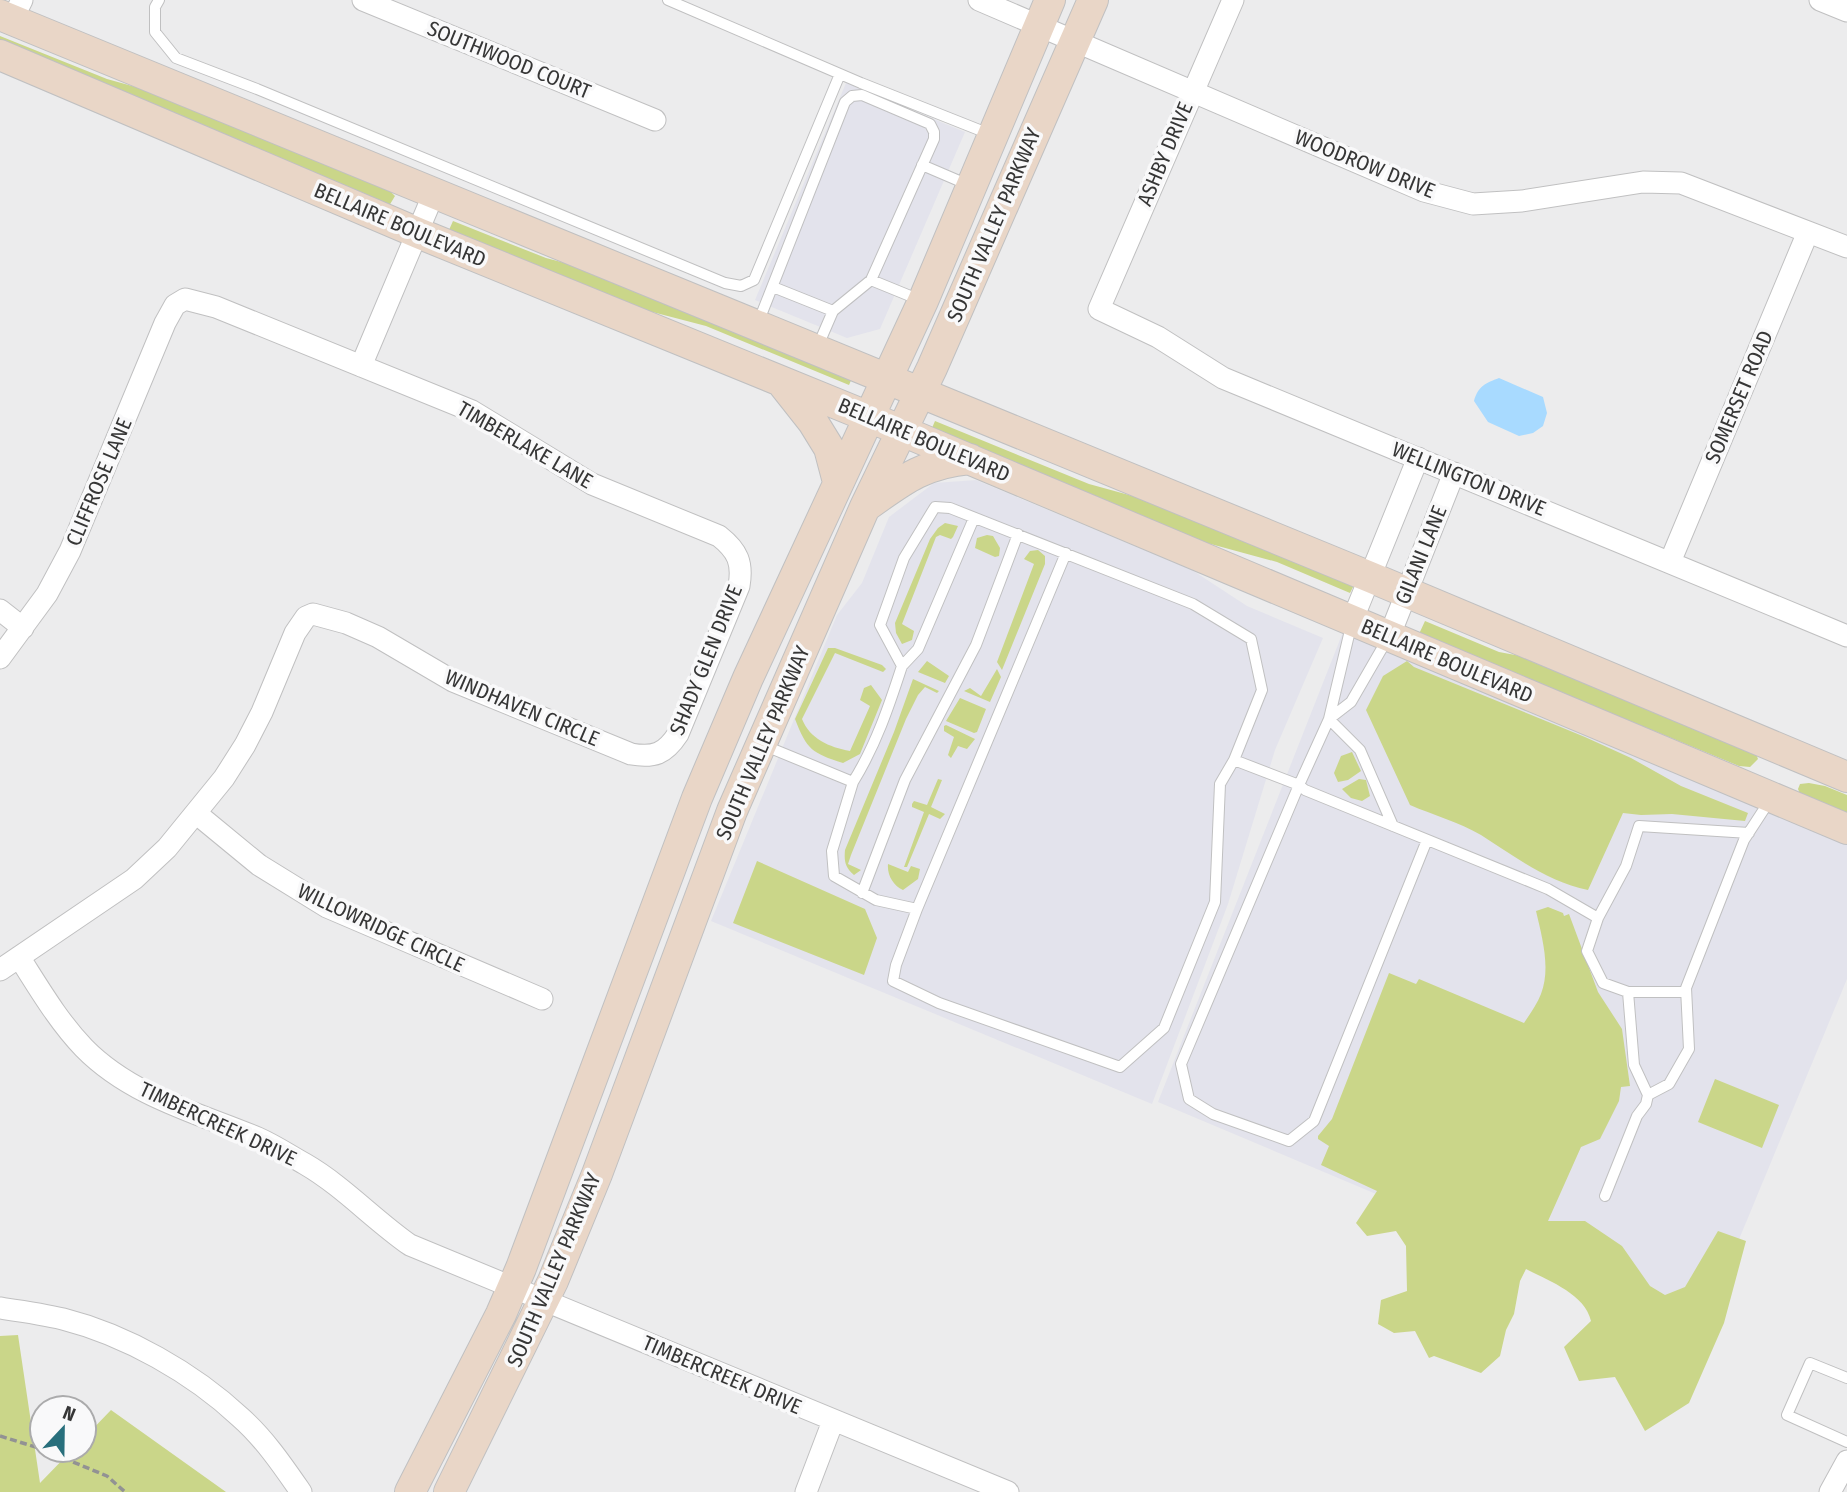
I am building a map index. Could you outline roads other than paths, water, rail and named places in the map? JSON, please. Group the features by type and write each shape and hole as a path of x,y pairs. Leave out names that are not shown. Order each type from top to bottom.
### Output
{"main road":[{"name":"SOUTH VALLEY PARKWAY","path":"449,1492 544,1301 578,1223 732,811 865,507 920,393 1093,0"},
{"name":"BELLAIRE BOULEVARD","path":"11,12 434,193 1407,592 1847,777"},
{"name":"SOUTH VALLEY PARKWAY","path":"410,1492 512,1288 562,1164 697,798 748,678 923,301 1044,12"},
{"name":"BELLAIRE BOULEVARD","path":"0,55 418,233 869,416 1847,829"},
{"path":"780,381 813,422 829,448 838,482"},
{"path":"865,507 910,474 946,461 970,459"},
{"path":"1772,797 1792,754"}],"street":[{"name":"SOUTHWOOD COURT","path":"363,0 655,120"},
{"name":"WOODROW DRIVE","path":"979,0 1044,12 1074,42 1424,191 1473,204 1522,201 1643,182 1681,183 1847,247"},
{"name":"ASHBY DRIVE","path":"1099,309 1233,0"},
{"path":"1820,0 1847,11"},
{"path":"361,366 434,193"},
{"name":"SOMERSET ROAD","path":"1670,562 1808,232"},
{"name":"TIMBERLAKE LANE","path":"184,299 216,307 472,411 592,484 719,536 731,545 740,558"},
{"name":"CLIFFROSE LANE","path":"0,658 47,594 70,551 165,323 176,305 184,299"},
{"name":"WELLINGTON DRIVE","path":"1099,309 1158,337 1223,378 1847,636"},
{"name":"GILANI LANE","path":"1352,621 1418,458"},
{"name":"GILANI LANE","path":"1389,637 1454,473"},
{"name":"SHADY GLEN DRIVE","path":"658,755 670,746 678,734 739,586 740,558"},
{"path":"0,610 23,628"},
{"name":"WINDHAVEN CIRCLE","path":"197,814 245,745 295,633 306,617 313,614 378,637 466,687 631,754 658,755"},
{"path":"0,970 134,879 167,848 197,814"},
{"name":"WILLOWRIDGE CIRCLE","path":"197,814 259,865 327,907 542,999"},
{"name":"TIMBERCREEK DRIVE","path":"19,957 64,1025 85,1049 113,1072 149,1095 261,1140 308,1166 345,1192 410,1245 1008,1492"},
{"path":"0,1308 65,1320 123,1341 174,1367 242,1418 301,1492"},
{"path":"806,1492 832,1421"},
{"path":"1830,1492 1847,1461"}],"lane":[{"path":"159,0 155,7 155,32 176,58 725,283 741,286 754,280 840,74"},
{"path":"668,0 840,74 993,135"},
{"path":"757,326 845,102 852,96 862,95 930,124 934,139 871,280 833,311 816,351"},
{"path":"922,165 971,187"},
{"path":"871,280 923,301"},
{"path":"773,286 833,311"},
{"path":"902,666 880,625 904,558 935,507 950,508 1018,534 1066,553 1193,604 1251,639 1262,690 1234,760 1220,784 1216,902 1164,1028 1120,1067 939,1003 893,981 896,965 917,909 1066,553"},
{"path":"917,909 876,900 834,876 832,851 853,782 869,757 902,666 918,649 974,518"},
{"path":"862,893 905,780 976,645 1018,534"},
{"path":"1352,621 1329,719 1181,1064 1189,1099 1213,1114 1289,1141 1314,1121 1427,840"},
{"path":"1329,719 1351,702 1389,637"},
{"path":"1329,719 1360,750 1392,826"},
{"path":"761,744 853,782"},
{"path":"1234,760 1548,889 1598,918"},
{"path":"1648,1095 1670,1084 1689,1049 1686,992 1744,840 1772,797"},
{"path":"1686,992 1628,992 1603,983 1587,951 1598,918 1626,866 1639,826 1749,833"},
{"path":"1605,1196 1648,1095 1634,1065 1628,992"},
{"path":"1847,1378 1810,1363 1787,1415 1847,1442"}],"water":[{"path":"1499,378 1543,397 1547,413 1543,426 1533,433 1519,436 1488,422 1474,401 1483,386"}]}
